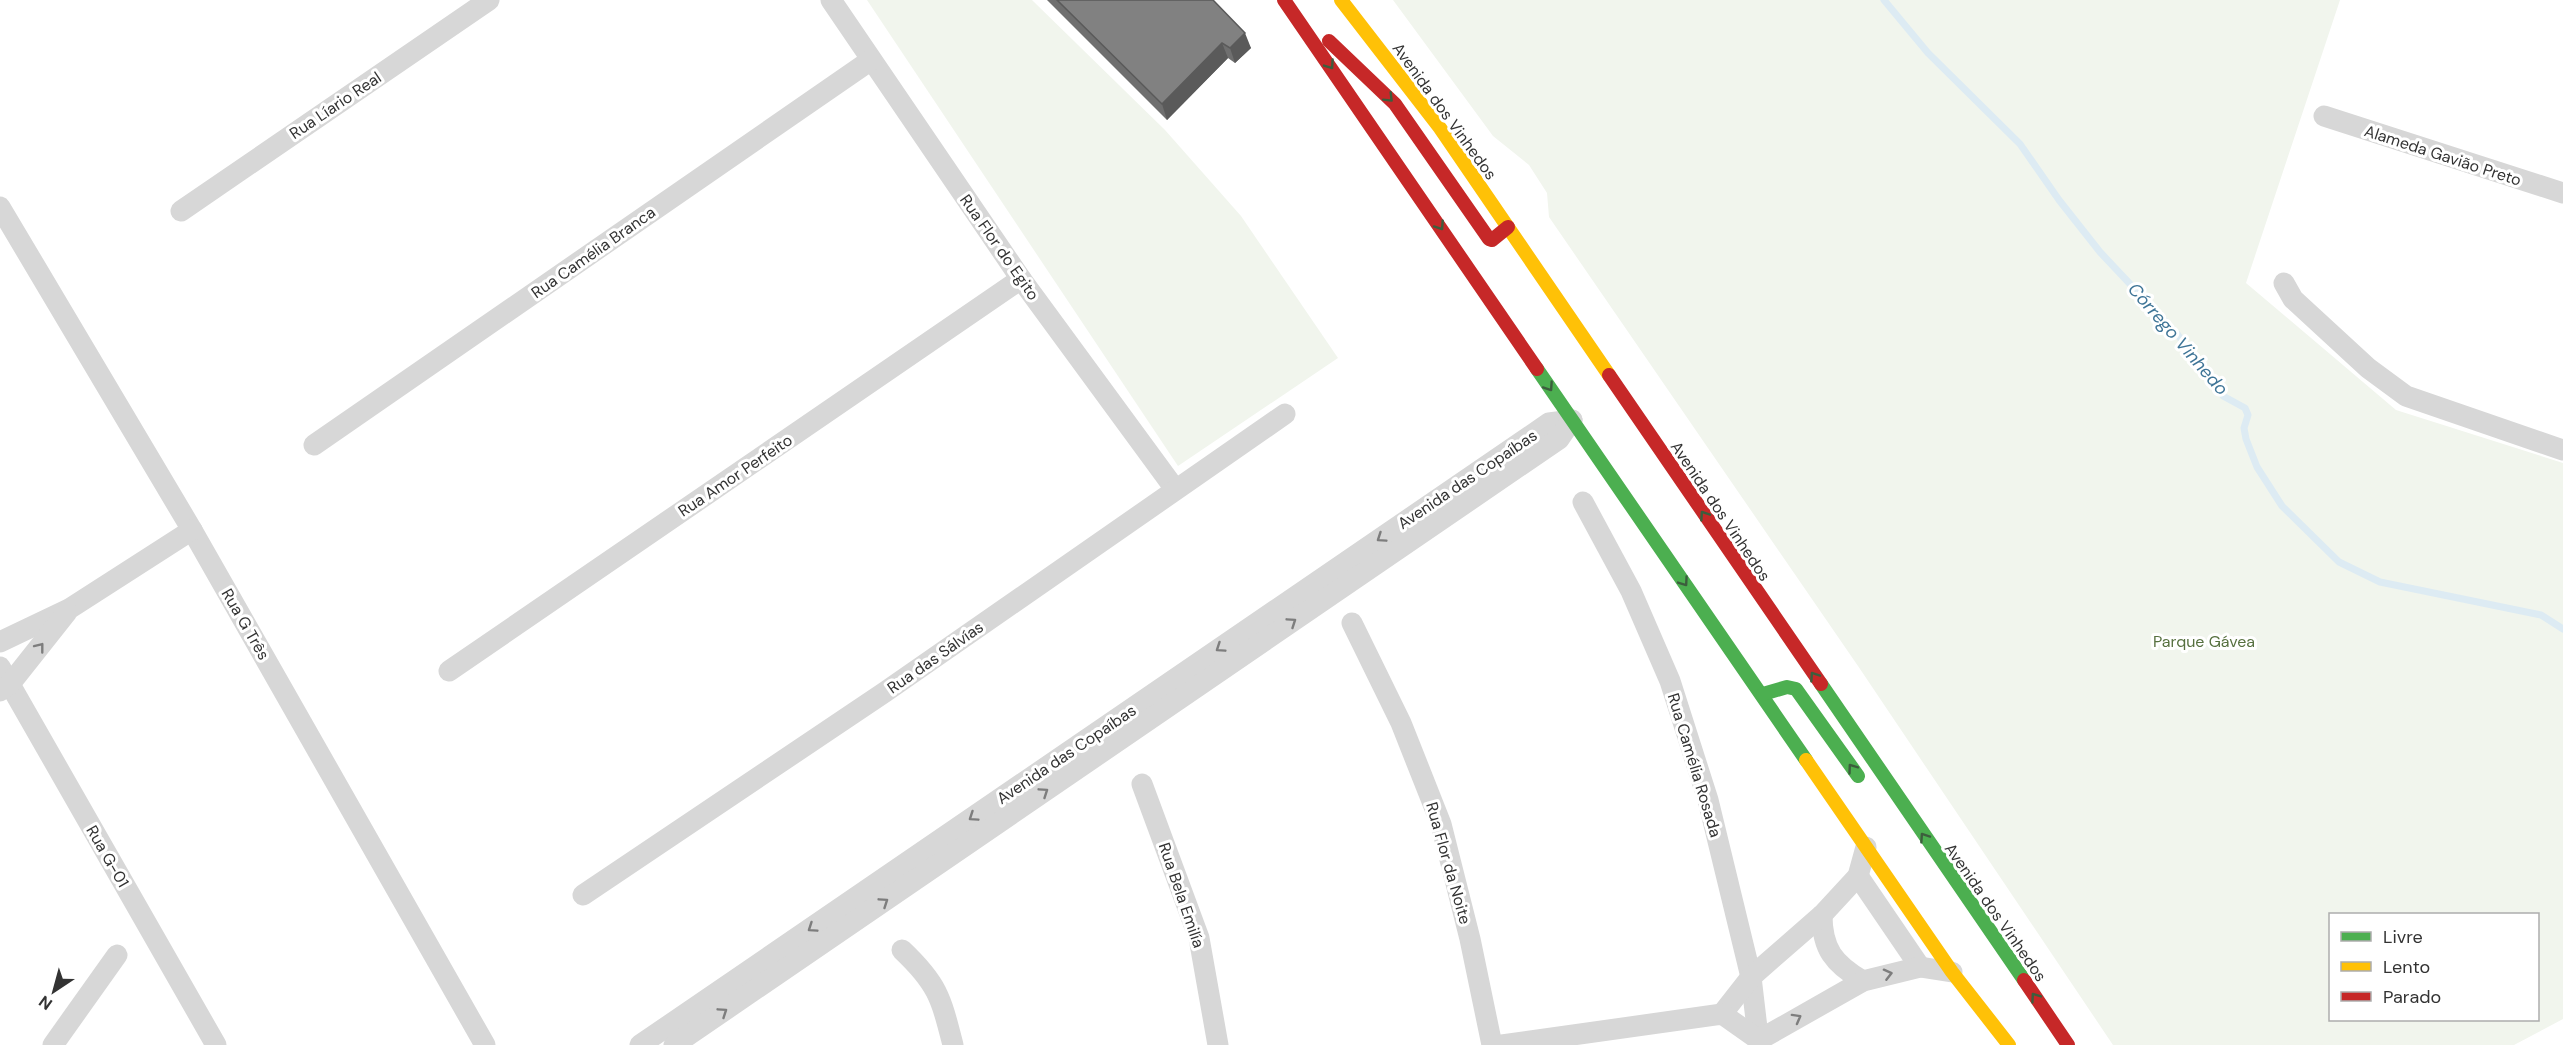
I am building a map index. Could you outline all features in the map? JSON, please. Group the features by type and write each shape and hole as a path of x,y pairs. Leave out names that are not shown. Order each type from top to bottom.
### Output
{"main road":[{"path":"1285,0 1395,104 1489,239 1492,240 1508,227"},
{"path":"1285,0 1952,972 2009,1045"},
{"name":"Avenida dos Vinhedos","path":"1341,0 1440,128 2068,1045"},
{"path":"1763,694 1787,687 1796,689 1868,790"},
{"path":"1920,852 2008,960"}],"street":[{"name":"Rua Líario Real","path":"181,211 489,0"},
{"name":"Rua Flor do Egito","path":"831,0 1021,279 1175,489"},
{"name":"Rua Camélia Branca","path":"314,445 871,60"},
{"name":"Alameda Gavião Preto","path":"2324,116 2563,193"},
{"name":"Rua G Três","path":"0,207 192,530 485,1045"},
{"name":"Rua Amor Perfeito","path":"449,670 1021,279"},
{"path":"2284,283 2293,299 2368,368 2406,396 2563,450"},
{"name":"Rua das Sálvías","path":"583,895 885,692 1285,414"},
{"name":"Avenida das Copaíbas","path":"640,1045 1549,423 1572,420"},
{"name":"Avenida das Copaíbas","path":"674,1045 1559,439 1572,420"},
{"name":"Rua Camélia Rosada","path":"1583,502 1631,591 1670,681 1708,800 1750,977 1759,1042"},
{"path":"0,642 69,609 192,530"},
{"path":"3,681 69,609"},
{"name":"Rua Flor da Noite","path":"1352,624 1401,723 1441,824 1470,939 1492,1045"},
{"name":"Rua G-01","path":"3,681 216,1045"},
{"name":"Rua Bela Emilía","path":"1142,784 1198,938 1218,1045"},
{"path":"1502,1045 1722,1014 1750,977 1822,915 1858,876 1866,847"},
{"path":"1858,876 1920,967"},
{"path":"1822,915 1822,933 1826,946 1844,970 1863,981"},
{"path":"902,950 924,971 940,996 953,1045"},
{"path":"53,1045 117,955"},
{"path":"1722,1014 1759,1042 1863,981 1920,967 1952,972"}],"green space":[{"path":"867,0 1032,0 1165,130 1241,216 1338,358 1178,466"},
{"name":"Parque Gávea","path":"1393,0 2340,0 2246,283 2396,410 2563,463 2563,1019 2514,1045 2113,1045 1858,666 1549,217 1547,193 1529,165 1493,136"}],"building":[{"path":"1057,0 1213,0 1245,33 1230,48 1222,43 1162,104"}],"waterway":[{"name":"Córrego Vinhedo","path":"1884,0 1928,53 2020,144 2059,200 2100,252 2178,335 2223,396 2245,408 2248,415 2244,428 2246,439 2257,467 2282,506 2339,562 2380,582 2541,615 2563,629"}],"traffic: fast":[{"path":"1537,369 1806,760"},
{"path":"1821,684 2024,980"},
{"path":"1763,694 1787,687 1796,689 1858,776"}],"traffic: slow":[{"path":"1341,0 1440,128 1609,375"},
{"path":"1806,760 1952,972 2009,1045"}],"traffic: jam":[{"path":"1284,0 1537,369"},
{"path":"1329,41 1395,104 1489,239 1492,240 1508,227"},
{"path":"1609,375 1821,684"},
{"path":"2024,980 2068,1045"}]}
